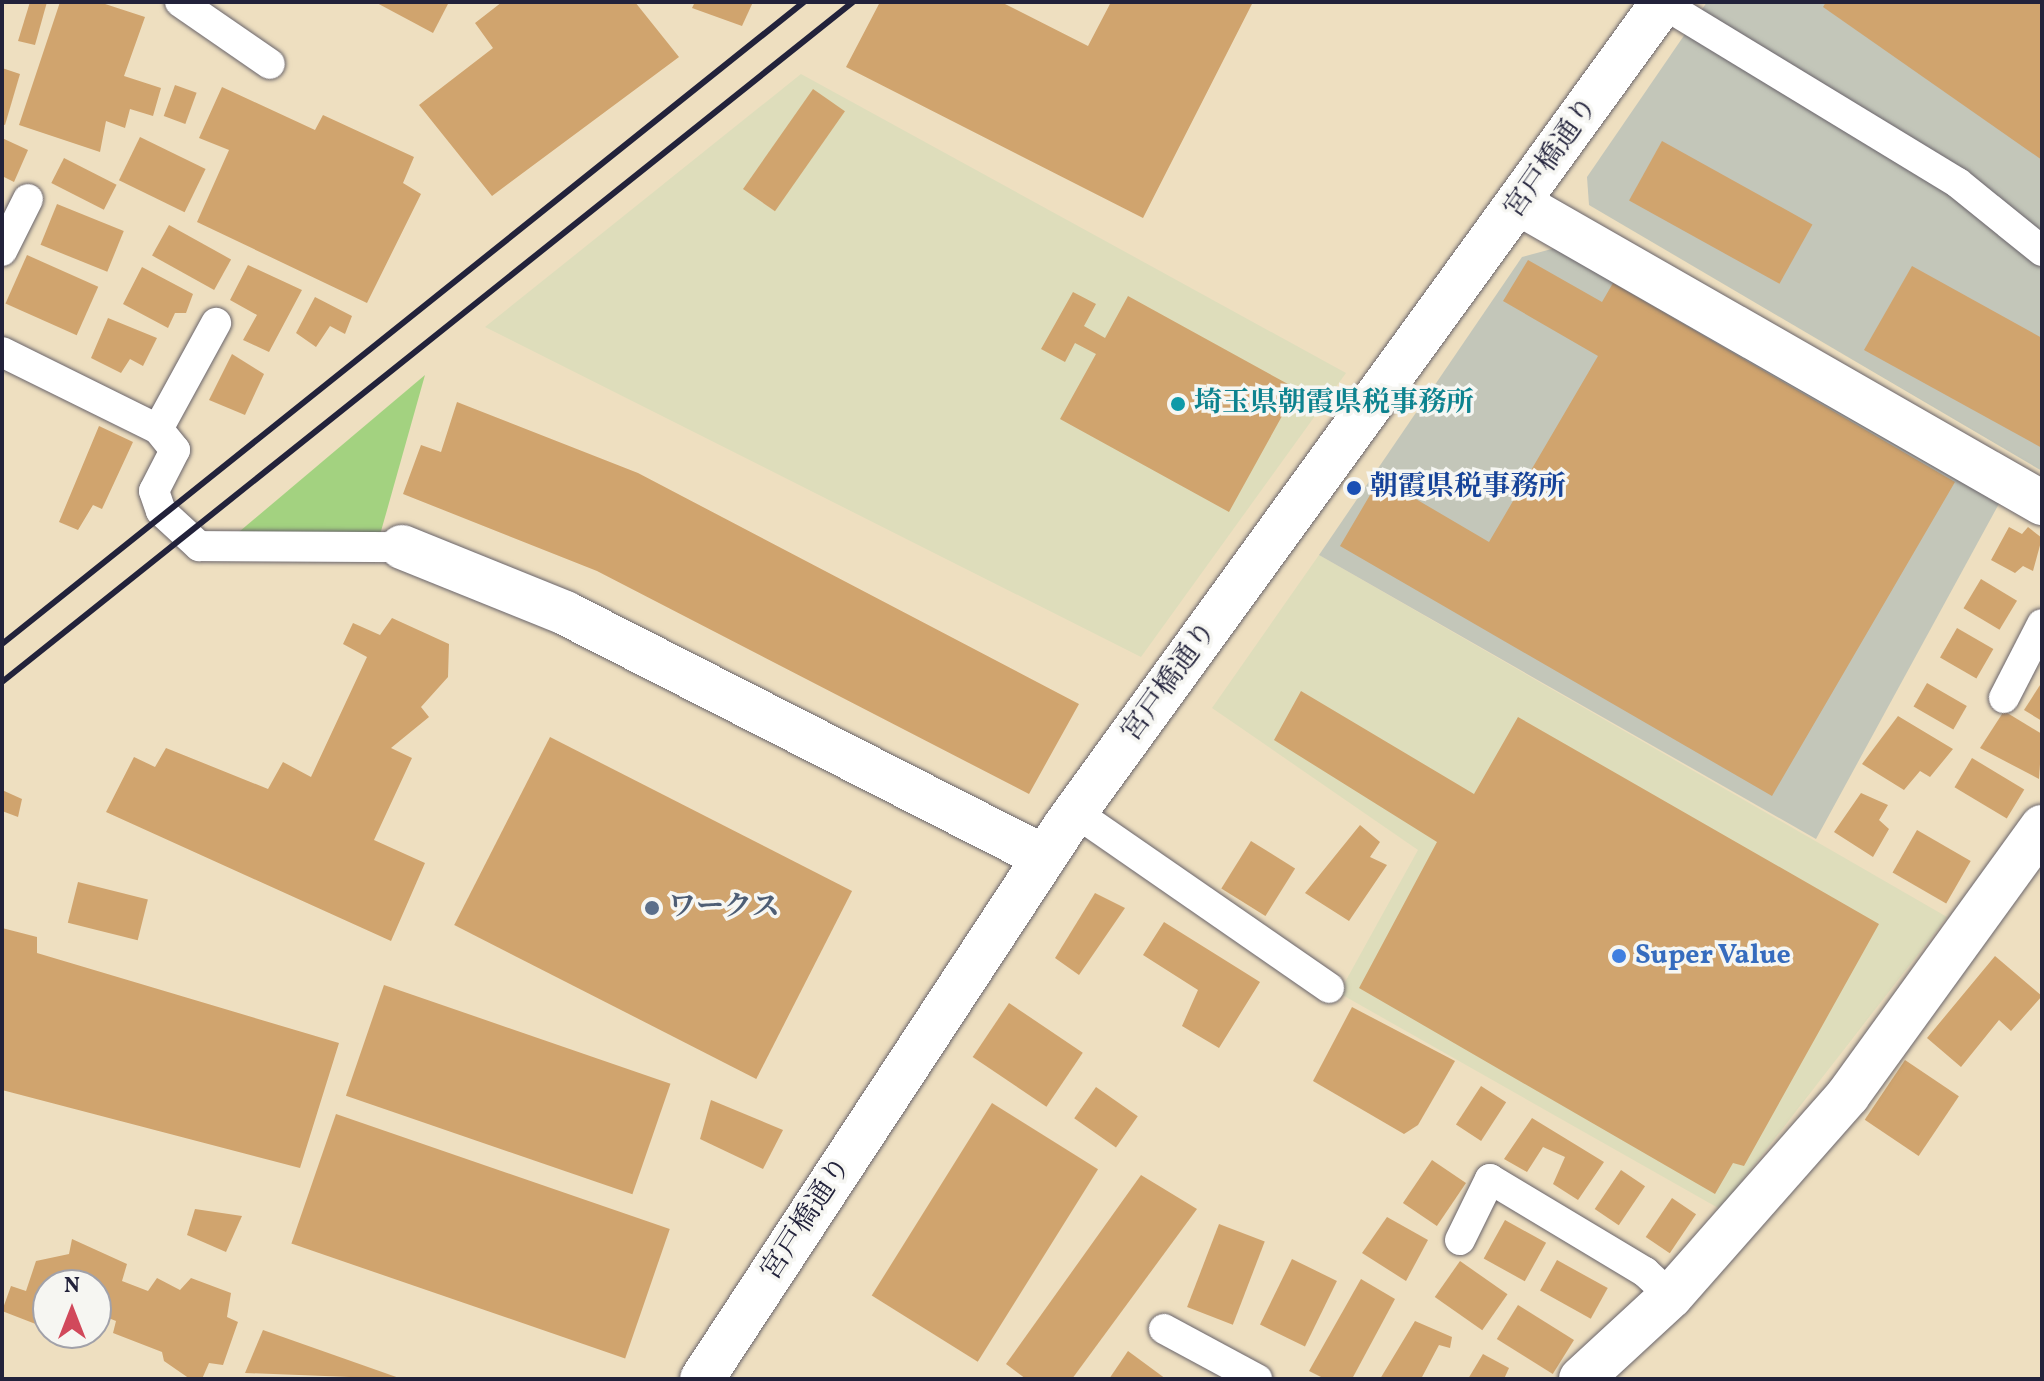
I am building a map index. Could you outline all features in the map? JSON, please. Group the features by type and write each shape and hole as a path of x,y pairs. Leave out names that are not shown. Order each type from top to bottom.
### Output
{"street":[{"name":"宮戸橋通り","path":"702,1379 1075,812 1520,204 1662,2"},
{"path":"1520,204 2042,503"},
{"path":"402,547 565,613 1044,857"},
{"path":"1581,1379 1671,1296 1848,1095 2042,827"}],"lane":[{"path":"180,2 270,64"},
{"path":"1662,2 1958,183 2042,251"},
{"path":"2,251 28,199"},
{"path":"158,429 216,323"},
{"path":"2,352 158,429 175,450 154,491 161,511 199,546 402,547"},
{"path":"2004,698 2042,624"},
{"path":"1075,812 1329,988"},
{"path":"1460,1240 1490,1179 1671,1296"},
{"path":"1164,1329 1257,1379"}],"shaded area":[{"path":"1707,2 2042,2 2042,471 1589,205 1587,177"},
{"path":"801,74 1346,373 1141,657 485,327"},
{"path":"1559,247 2001,500 1816,839 1319,555 1522,257"},
{"name":"Super Value","path":"1319,555 1947,917 1720,1209 1339,993 1418,850 1212,708"}],"green space":[{"path":"425,375 378,542 220,548"}],"building":[{"path":"30,2 47,2 35,45 18,41"},
{"path":"60,2 99,2 145,17 124,76 161,88 153,116 130,109 125,128 106,121 100,152 19,125"},
{"path":"375,2 449,2 433,33"},
{"path":"502,2 635,2 679,57 492,196 419,105 493,48 475,23"},
{"path":"695,2 753,2 742,26 692,8"},
{"path":"880,2 1001,2 1088,46 1111,2 1253,2 1143,218 846,67"},
{"path":"1826,2 2042,2 2042,160 1823,7"},
{"path":"2,68 20,74 5,125 2,124"},
{"path":"175,85 197,93 185,124 164,116"},
{"path":"222,87 315,130 323,115 414,157 403,183 421,194 367,303 197,222 229,150 199,138"},
{"path":"813,89 845,111 775,211 743,189"},
{"path":"140,137 206,169 185,212 119,180"},
{"path":"2,138 28,150 14,182 2,176"},
{"path":"1662,141 1812,224 1779,284 1629,200"},
{"path":"64,158 117,185 104,210 51,183"},
{"path":"57,204 124,231 107,272 41,245"},
{"path":"169,225 231,259 214,290 152,256"},
{"path":"27,255 98,287 77,335 5,303"},
{"path":"1528,260 1602,302 1613,283 1955,482 1772,796 1340,546 1380,478 1489,542 1598,356 1503,301"},
{"path":"248,265 302,290 269,352 243,340 257,315 230,300"},
{"path":"1912,266 2042,338 2042,448 1864,350"},
{"path":"142,267 193,294 186,313 175,313 168,328 123,304"},
{"name":"埼玉県朝霞県税事務所","path":"1073,292 1096,304 1084,326 1105,338 1128,296 1297,389 1229,512 1060,419 1096,354 1075,343 1065,362 1041,349"},
{"path":"315,297 352,316 345,334 330,326 316,347 296,333"},
{"path":"108,318 157,338 143,366 130,359 121,373 91,358"},
{"path":"232,354 264,374 245,415 209,400"},
{"path":"457,402 638,473 1079,704 1029,794 597,571 403,494 421,445 441,452"},
{"path":"99,426 133,442 102,509 93,505 78,530 59,522"},
{"path":"2009,527 2022,534 2028,527 2042,538 2033,571 2023,566 2015,573 1991,560"},
{"path":"1981,579 2017,601 1999,630 1963,608"},
{"path":"392,618 449,644 448,677 421,707 429,717 391,748 412,758 374,840 425,863 391,941 106,812 134,757 155,767 166,748 268,789 283,762 311,777 367,657 343,644 353,623 380,635"},
{"path":"1957,628 1993,649 1976,678 1940,657"},
{"path":"2042,682 2042,721 2024,710"},
{"path":"1927,683 1967,706 1953,729 1914,706"},
{"name":"Super Value","path":"1301,691 1474,794 1518,717 1879,924 1744,1166 1733,1163 1715,1194 1359,988 1437,842 1274,740"},
{"path":"2004,711 2042,734 2039,779 1980,748"},
{"path":"1898,716 1953,749 1930,777 1920,771 1904,790 1862,764"},
{"name":"ワークス","path":"550,737 852,891 756,1079 454,925"},
{"path":"1972,758 2024,789 2007,819 1954,787"},
{"path":"2,790 22,799 18,817 2,811"},
{"path":"1861,793 1888,805 1879,820 1889,829 1873,857 1834,832"},
{"path":"1360,825 1380,842 1370,857 1387,865 1349,921 1305,893"},
{"path":"1917,830 1971,861 1946,903 1892,872"},
{"path":"1251,841 1295,869 1265,916 1221,888"},
{"path":"78,882 148,899 138,940 68,923"},
{"path":"1095,893 1125,908 1079,975 1055,958"},
{"path":"1164,922 1260,982 1219,1048 1182,1026 1198,990 1143,955"},
{"path":"2,928 37,937 37,953 339,1043 300,1168 2,1090"},
{"path":"1995,956 2042,996 2011,1031 1999,1020 1961,1067 1927,1038"},
{"path":"384,985 670,1084 632,1194 346,1096"},
{"path":"1009,1003 1083,1053 1046,1107 973,1057"},
{"path":"1352,1007 1455,1061 1418,1125 1404,1134 1313,1081"},
{"path":"1905,1060 1959,1096 1919,1156 1865,1120"},
{"path":"1481,1086 1506,1102 1481,1141 1456,1125"},
{"path":"1096,1087 1138,1116 1116,1147 1074,1118"},
{"path":"711,1100 783,1130 763,1169 700,1139"},
{"path":"992,1103 1098,1169 978,1362 872,1296"},
{"path":"336,1114 670,1229 625,1358 291,1244"},
{"path":"1532,1118 1604,1162 1578,1200 1553,1184 1565,1157 1543,1147 1527,1172 1504,1159"},
{"path":"1432,1160 1466,1183 1437,1226 1403,1203"},
{"path":"1621,1170 1645,1186 1619,1225 1595,1209"},
{"path":"1141,1175 1197,1209 1072,1379 1026,1379 1006,1364"},
{"path":"1672,1198 1696,1214 1670,1253 1646,1237"},
{"path":"195,1209 242,1216 226,1252 187,1235"},
{"path":"1387,1217 1428,1240 1406,1281 1362,1253"},
{"path":"1505,1220 1546,1243 1525,1281 1484,1258"},
{"path":"1219,1224 1265,1242 1233,1325 1187,1307"},
{"path":"72,1239 127,1264 122,1281 148,1291 157,1278 180,1290 191,1278 231,1293 227,1317 238,1322 223,1365 209,1363 202,1379 190,1379 164,1361 162,1352 113,1333 116,1321 112,1319 112,1269 33,1269 36,1261 69,1254"},
{"path":"1292,1259 1337,1281 1305,1347 1260,1325"},
{"path":"1557,1260 1608,1288 1591,1319 1540,1291"},
{"path":"1460,1261 1508,1294 1482,1330 1435,1297"},
{"path":"32,1273 32,1323 2,1311 11,1286 26,1291"},
{"path":"1361,1279 1395,1299 1352,1379 1325,1379 1309,1371"},
{"path":"1518,1305 1574,1340 1553,1374 1497,1339"},
{"path":"1415,1321 1452,1337 1450,1348 1439,1345 1421,1379 1380,1379"},
{"path":"263,1330 402,1379 245,1373"},
{"path":"1128,1351 1166,1379 1109,1379"},
{"path":"1483,1354 1509,1368 1504,1379 1468,1379"}],"railway":[{"path":"2,644 804,2"},
{"path":"2,682 853,2"}],"place":[{"name":"埼玉県朝霞県税事務所","path":"1178,404"},
{"name":"朝霞県税事務所","path":"1354,488"},
{"name":"ワークス","path":"652,908"},
{"name":"Super Value","path":"1619,956"}]}
